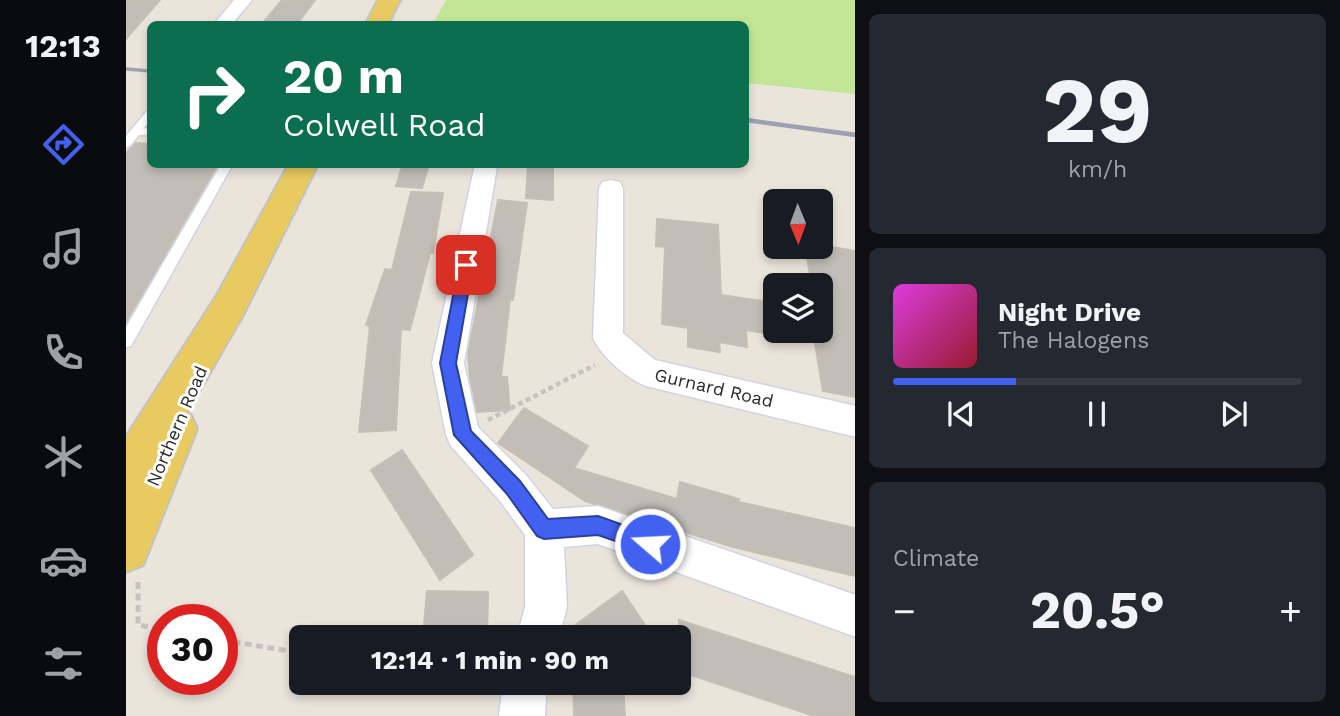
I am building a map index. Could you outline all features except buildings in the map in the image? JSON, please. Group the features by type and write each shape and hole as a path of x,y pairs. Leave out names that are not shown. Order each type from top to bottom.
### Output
{"main road":[{"path":"378,21 389,0"},
{"name":"Northern Road","path":"126,476 229,305 302,168"},
{"name":"Northern Road","path":"128,565 229,305"}],"street":[{"path":"226,21 243,0"},
{"path":"485,168 448,363 463,435 513,488 544,529 546,607 541,625"},
{"name":"Gurnard Road","path":"611,188 608,338 646,372 855,422"},
{"path":"544,529 598,526 855,616"},
{"path":"522,716 524,695"}],"lane":[{"path":"126,143 147,118"},
{"path":"136,131 147,132"},
{"path":"126,341 225,168"}],"path":[{"path":"463,435 536,393 624,352"},
{"path":"128,565 140,582 138,625 147,626"},
{"path":"238,643 289,651"}],"green space":[{"path":"446,0 855,0 855,94 749,83 749,21 435,21"}],"railway":[{"path":"126,69 147,71"},
{"path":"749,120 756,121"},
{"path":"749,120 855,135"}],"route":[{"path":"466,265 448,363 463,435 513,488 544,529 598,526 650,544"}]}
